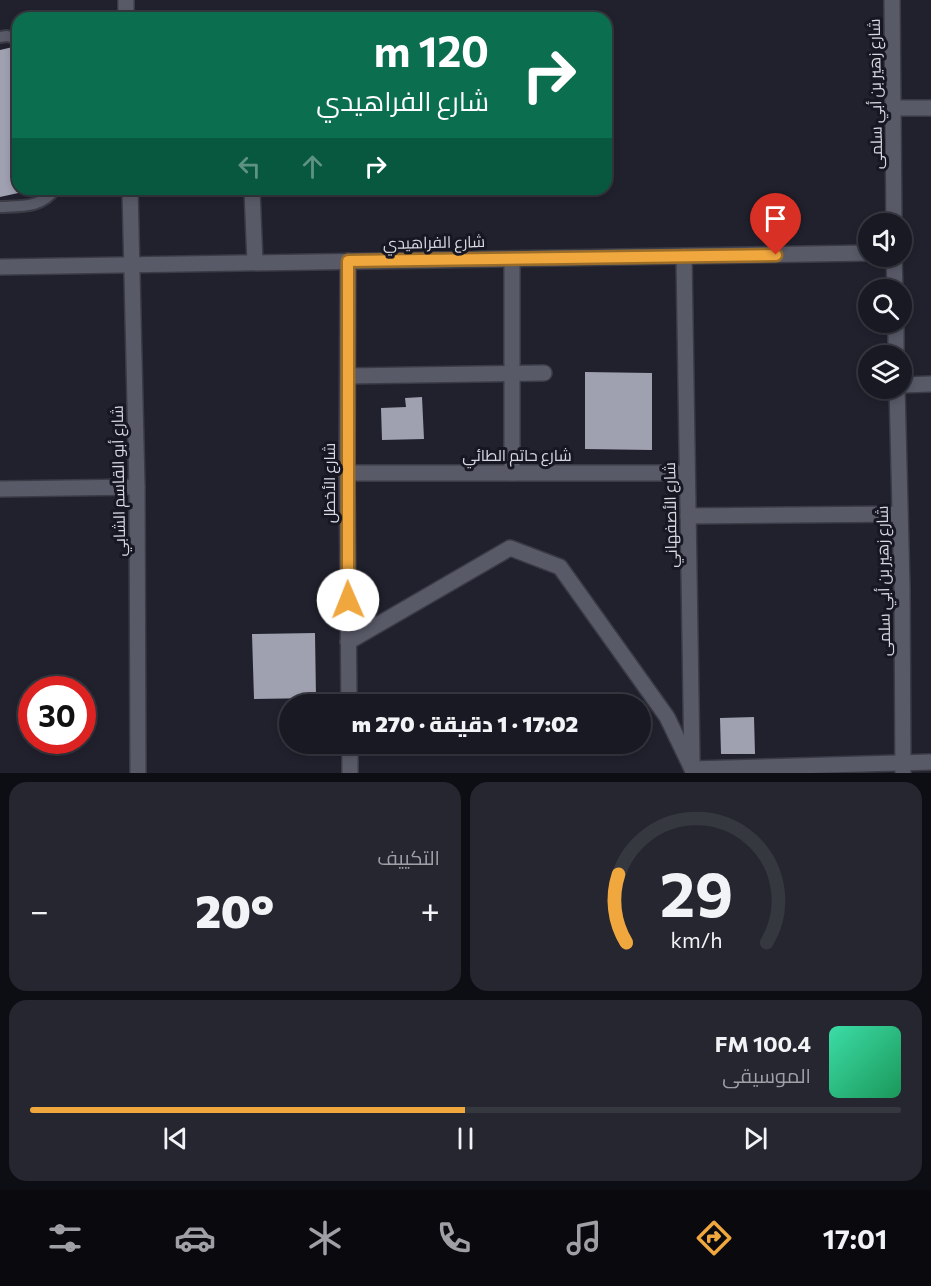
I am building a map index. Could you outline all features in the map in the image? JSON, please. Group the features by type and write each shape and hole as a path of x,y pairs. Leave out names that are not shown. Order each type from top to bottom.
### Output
{"street":[{"name":"شارع زهير بن أبي سلمى","path":"892,0 894,213"},
{"path":"893,108 931,108"},
{"name":"شارع أبو القاسم الشابي","path":"130,195 137,487 138,773"},
{"path":"252,195 255,262"},
{"name":"شارع الفراهيدي","path":"0,267 858,253"},
{"name":"شارع الأصفهاني","path":"684,256 692,771"},
{"path":"512,259 512,473"},
{"name":"شارع الأخطل","path":"348,261 349,694"},
{"path":"348,376 544,373"},
{"path":"912,385 931,384"},
{"name":"شارع زهير بن أبي سلمى","path":"897,399 903,768"},
{"name":"شارع حاتم الطائي","path":"347,473 687,473"},
{"path":"0,489 137,487"},
{"path":"688,516 900,514"},
{"path":"348,642 510,548 560,567 667,717 692,771 903,768 931,762"},
{"path":"350,754 350,773"}],"lane":[{"path":"0,207 37,204 51,195"}],"building":[{"path":"12,47 12,194 0,197 0,50"},
{"path":"585,372 652,373 652,450 585,449"},
{"path":"422,397 424,439 382,440 381,408 406,407 405,398"},
{"path":"315,633 316,694 279,694 279,699 254,699 252,634"},
{"path":"754,717 755,754 721,754 720,718"}],"route":[{"path":"348,600 348,261 776,255"}]}
